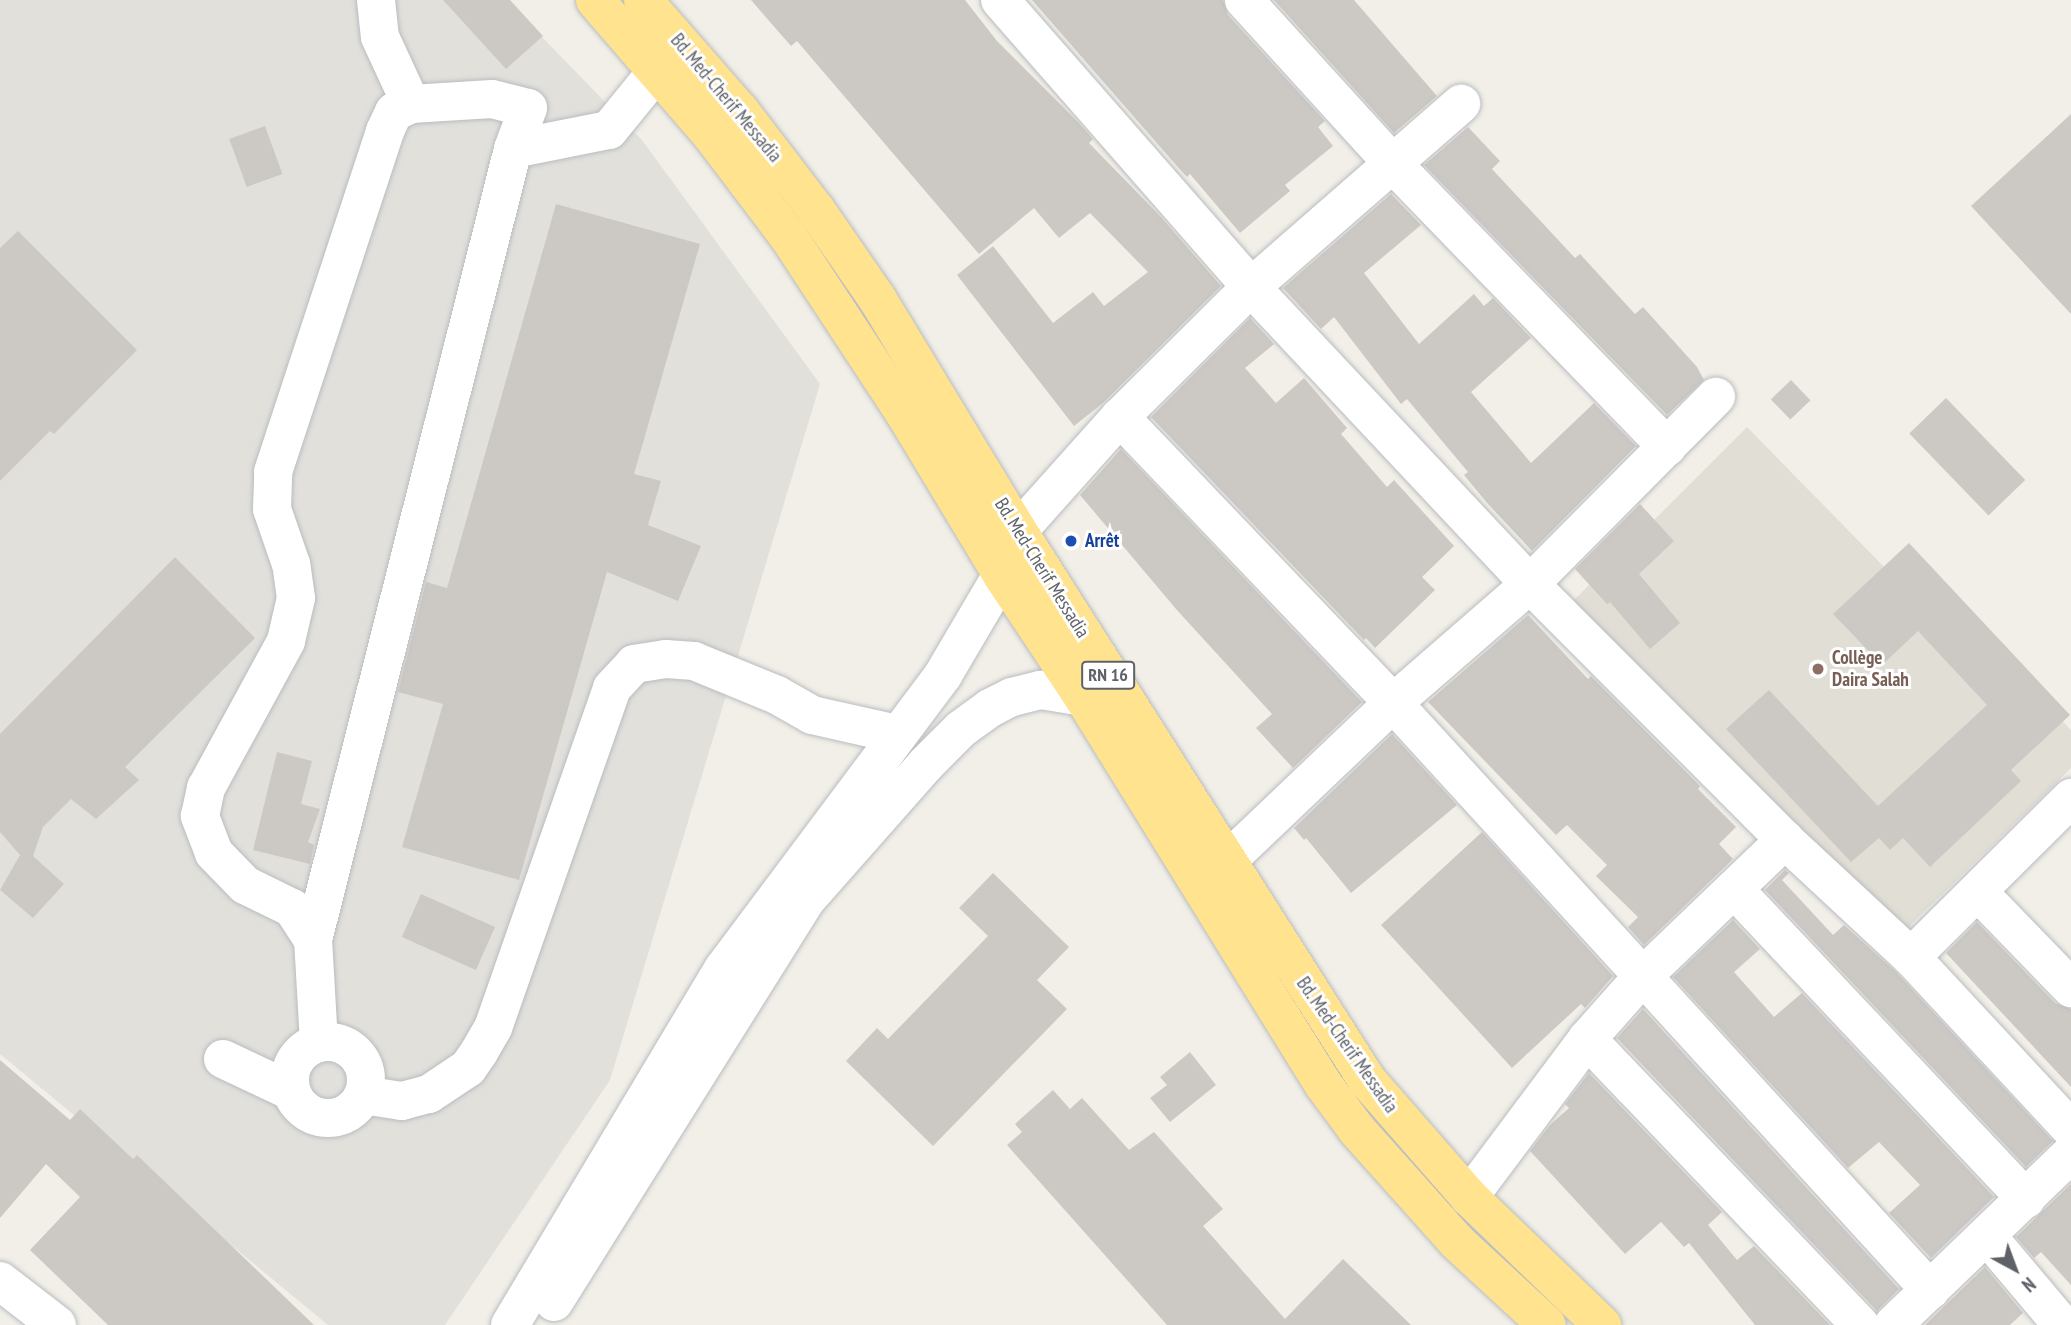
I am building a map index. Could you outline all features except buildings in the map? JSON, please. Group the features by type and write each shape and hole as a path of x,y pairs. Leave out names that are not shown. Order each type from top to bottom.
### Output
{"highway":[{"name":"Bd. Med-Cherif Messadia","path":"595,0 658,70 788,236 905,414 1226,862 1367,1080 1469,1197 1602,1325"},
{"name":"Bd. Med-Cherif Messadia","path":"643,0 740,111 816,210 878,300 1003,553 1083,697 1323,1084 1357,1130 1457,1242 1547,1325"}],"street":[{"path":"376,0 380,37 411,104"},
{"path":"1000,0 1251,287 1530,584 1785,841 1911,957 2071,1129"},
{"path":"1244,0 1393,164 1667,447"},
{"path":"513,149 609,130 658,70"},
{"path":"313,940 292,908 245,885 214,853 200,816 206,788 286,641 296,598 291,565 272,509 272,472 385,131 394,112 411,104 492,99 528,108 513,149 313,940 319,1043"},
{"path":"510,1325 724,968 896,734 943,675 1003,553 1120,417 1251,287 1461,104"},
{"path":"1226,862 1394,703 1530,584 1716,397"},
{"path":"1120,417 1394,703 1930,1290"},
{"path":"363,1095 402,1101 429,1094 468,1068 480,1052 493,1028 612,688 634,664 666,659 694,661 777,695 812,715 896,734"},
{"path":"539,1325 807,899 925,765 971,722 1012,697 1041,690 1083,697"},
{"path":"1911,957 2066,812"},
{"path":"1469,1197 1587,1040 1643,976 1785,841"},
{"path":"1734,888 2026,1199"},
{"path":"1978,892 2071,988"},
{"path":"1587,1040 1860,1325"},
{"path":"336,1042 351,1049 362,1062 366,1079 363,1095 355,1108 341,1116 326,1119 311,1114 298,1105 291,1091 290,1075 295,1061 305,1049 319,1043 336,1042"},
{"path":"223,1059 291,1091"},
{"path":"1893,1325 1988,1237 2071,1154"},
{"path":"1988,1237 2062,1325"},
{"path":"0,1280 57,1325"}],"shaded area":[{"path":"0,0 506,0 642,140 820,384 610,1080 445,1325 328,1325 0,1054"},
{"name":"Collège Daira Salah","path":"1747,427 1890,573 1930,581 2071,730 2071,768 1883,952 1566,608"}],"place":[{"name":"Arrêt","path":"1071,541"},
{"name":"Collège Daira Salah","path":"1818,669"}]}
